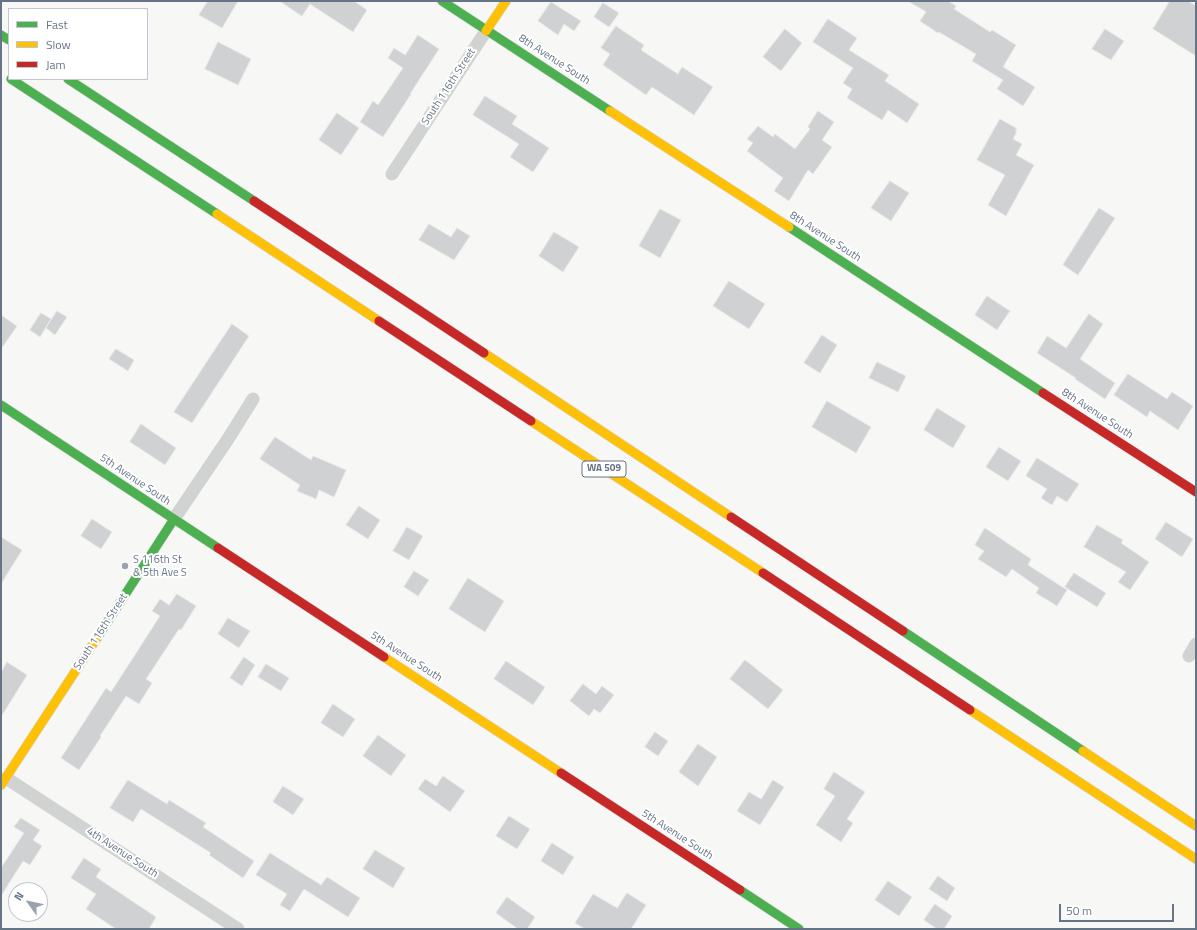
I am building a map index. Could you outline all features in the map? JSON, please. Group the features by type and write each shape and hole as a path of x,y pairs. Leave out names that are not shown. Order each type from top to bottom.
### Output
{"main road":[{"name":"8th Avenue South","path":"442,1 1196,492"},
{"name":"South 116th Street","path":"486,31 506,1"},
{"name":"WA 509","path":"13,80 1118,806 1196,859"},
{"name":"WA 509","path":"70,80 378,282 1196,826"},
{"name":"5th Avenue South","path":"1,405 799,929"},
{"name":"South 116th Street","path":"3,781 174,519"}],"street":[{"name":"South 116th Street","path":"392,174 486,31"},
{"name":"South 116th Street","path":"174,519 253,399"},
{"path":"1189,656 1196,644"},
{"name":"4th Avenue South","path":"3,781 238,929"}],"building":[{"path":"208,1 238,1 222,28 199,15"},
{"path":"280,1 354,1 367,10 353,32 310,4 302,16"},
{"path":"908,1 948,1 956,6 954,9 990,32 992,30 1016,45 1003,67 1035,87 1023,106 997,89 1003,80 972,61 976,54 939,32 938,33 920,21 926,12"},
{"path":"1170,1 1188,1 1196,6 1196,56 1153,29"},
{"path":"551,2 581,21 574,31 564,24 558,35 538,21"},
{"path":"603,3 619,13 609,27 594,17"},
{"path":"828,19 857,38 849,50 889,75 885,81 919,104 907,123 888,110 882,120 847,98 852,89 843,83 853,68 813,42"},
{"path":"616,26 644,45 641,50 678,74 682,67 713,87 694,115 652,87 646,95 603,65 610,54 601,48"},
{"path":"785,29 802,43 781,71 763,57"},
{"path":"1105,29 1124,41 1111,60 1092,49"},
{"path":"418,35 439,49 383,137 360,122 373,101 378,105 403,68 388,58 394,48 405,55"},
{"path":"218,42 251,59 238,85 205,69"},
{"path":"485,96 517,116 512,124 549,148 533,172 510,157 519,144 473,115"},
{"path":"818,111 834,122 822,140 832,147 813,174 808,170 789,201 774,191 783,178 747,151 753,143 747,139 758,126 773,137 775,134 795,149 810,129 808,127"},
{"path":"337,113 359,128 341,155 319,140"},
{"path":"1000,119 1016,128 1016,133 1013,139 1022,144 1016,155 1034,165 1006,216 988,205 1005,175 977,160"},
{"path":"890,181 909,193 891,221 871,208"},
{"path":"1099,208 1115,218 1078,275 1063,265"},
{"path":"660,209 681,220 660,258 639,246"},
{"path":"429,224 451,237 457,228 470,236 454,260 419,240"},
{"path":"554,232 579,247 563,272 539,256"},
{"path":"729,281 765,304 749,329 713,306"},
{"path":"987,296 1010,311 997,330 975,315"},
{"path":"57,311 67,317 55,335 46,328"},
{"path":"41,313 51,319 40,337 30,330"},
{"path":"1089,314 1103,324 1080,359 1115,383 1105,399 1037,353 1047,336 1066,348"},
{"path":"1,315 17,326 1,349"},
{"path":"232,324 249,336 192,423 174,412"},
{"path":"822,335 837,345 820,373 804,363"},
{"path":"116,349 134,360 128,371 109,359"},
{"path":"877,362 906,376 898,392 869,378"},
{"path":"1128,374 1167,399 1172,392 1193,406 1178,430 1150,411 1147,417 1114,395"},
{"path":"827,401 871,427 856,453 812,427"},
{"path":"937,408 966,426 953,448 924,430"},
{"path":"141,424 176,448 165,465 130,442"},
{"path":"275,437 311,460 313,456 346,470 334,497 319,490 316,499 297,491 300,485 260,459"},
{"path":"999,447 1021,461 1008,481 986,467"},
{"path":"1037,458 1079,484 1067,502 1057,496 1052,505 1041,498 1047,489 1026,476"},
{"path":"359,506 380,520 368,539 346,525"},
{"path":"92,519 112,532 101,549 81,536"},
{"path":"1166,522 1193,539 1182,557 1155,539"},
{"path":"1097,525 1123,540 1121,543 1149,562 1130,590 1118,582 1126,572 1084,547"},
{"path":"407,527 423,536 409,560 393,551"},
{"path":"985,528 1031,559 1028,565 1067,590 1057,606 1036,593 1039,588 1012,569 1006,577 978,559 984,551 975,545"},
{"path":"1,537 22,550 1,584"},
{"path":"414,571 429,580 418,596 404,587"},
{"path":"1074,573 1106,593 1097,607 1065,587"},
{"path":"468,578 504,601 485,632 449,609"},
{"path":"177,594 196,606 146,679 152,683 139,704 126,696 79,770 61,758 106,688 111,692 160,616 152,611 160,599 169,605"},
{"path":"228,618 250,631 239,648 218,634"},
{"path":"244,657 255,665 242,686 230,678"},
{"path":"745,660 783,690 768,709 730,679"},
{"path":"506,661 545,687 533,705 494,679"},
{"path":"7,662 27,675 1,717 1,673"},
{"path":"266,664 289,678 281,691 258,677"},
{"path":"583,684 596,694 602,686 614,695 600,713 594,709 589,716 570,701"},
{"path":"333,704 355,719 343,737 321,723"},
{"path":"655,732 668,741 658,756 645,747"},
{"path":"378,735 406,755 391,776 363,756"},
{"path":"698,744 717,757 698,786 679,772"},
{"path":"834,772 865,792 847,819 853,823 841,842 816,825 835,796 824,789"},
{"path":"443,776 465,791 450,812 418,789 425,779 436,786"},
{"path":"128,780 167,804 169,800 206,823 203,827 254,861 243,878 209,855 211,853 141,809 133,822 110,808"},
{"path":"773,780 784,787 760,825 737,811 749,792 761,799"},
{"path":"283,786 304,799 293,815 273,802"},
{"path":"509,816 530,829 517,849 496,836"},
{"path":"21,818 40,830 33,840 42,846 30,865 23,861 10,882 8,882 8,885 1,896 1,868 24,833 14,827"},
{"path":"552,843 574,857 563,875 541,861"},
{"path":"375,850 405,868 393,888 363,869"},
{"path":"270,853 321,885 327,877 360,898 348,917 304,889 290,911 280,905 287,894 256,875"},
{"path":"84,858 101,869 96,877 156,917 149,929 116,929 86,909 96,894 71,878"},
{"path":"938,876 955,888 947,901 929,889"},
{"path":"888,881 912,897 899,916 875,900"},
{"path":"627,893 646,905 631,929 585,929 575,923 593,894 617,908"},
{"path":"507,897 535,917 527,929 518,929 496,913"},
{"path":"935,904 952,916 944,929 937,929 924,920"}],"traffic: fast":[{"path":"442,1 610,111"},
{"path":"1,35 8,39"},
{"path":"13,80 217,214"},
{"path":"70,80 254,201"},
{"path":"789,227 1043,393"},
{"path":"1,405 218,548"},
{"path":"97,638 174,519"},
{"path":"903,631 1083,751"},
{"path":"740,890 799,929"}],"traffic: slow":[{"path":"486,31 506,1"},
{"path":"610,111 789,227"},
{"path":"217,214 379,321"},
{"path":"484,353 731,517"},
{"path":"531,421 763,573"},
{"path":"1,785 97,638"},
{"path":"384,657 561,773"},
{"path":"970,710 1196,859"},
{"path":"1083,751 1196,826"}],"traffic: jam":[{"path":"254,201 484,353"},
{"path":"379,321 531,421"},
{"path":"1043,393 1196,492"},
{"path":"731,517 903,631"},
{"path":"218,548 384,657"},
{"path":"763,573 970,710"},
{"path":"561,773 740,890"}],"place":[{"name":"S 116th St & 5th Ave S","path":"125,566"}]}
